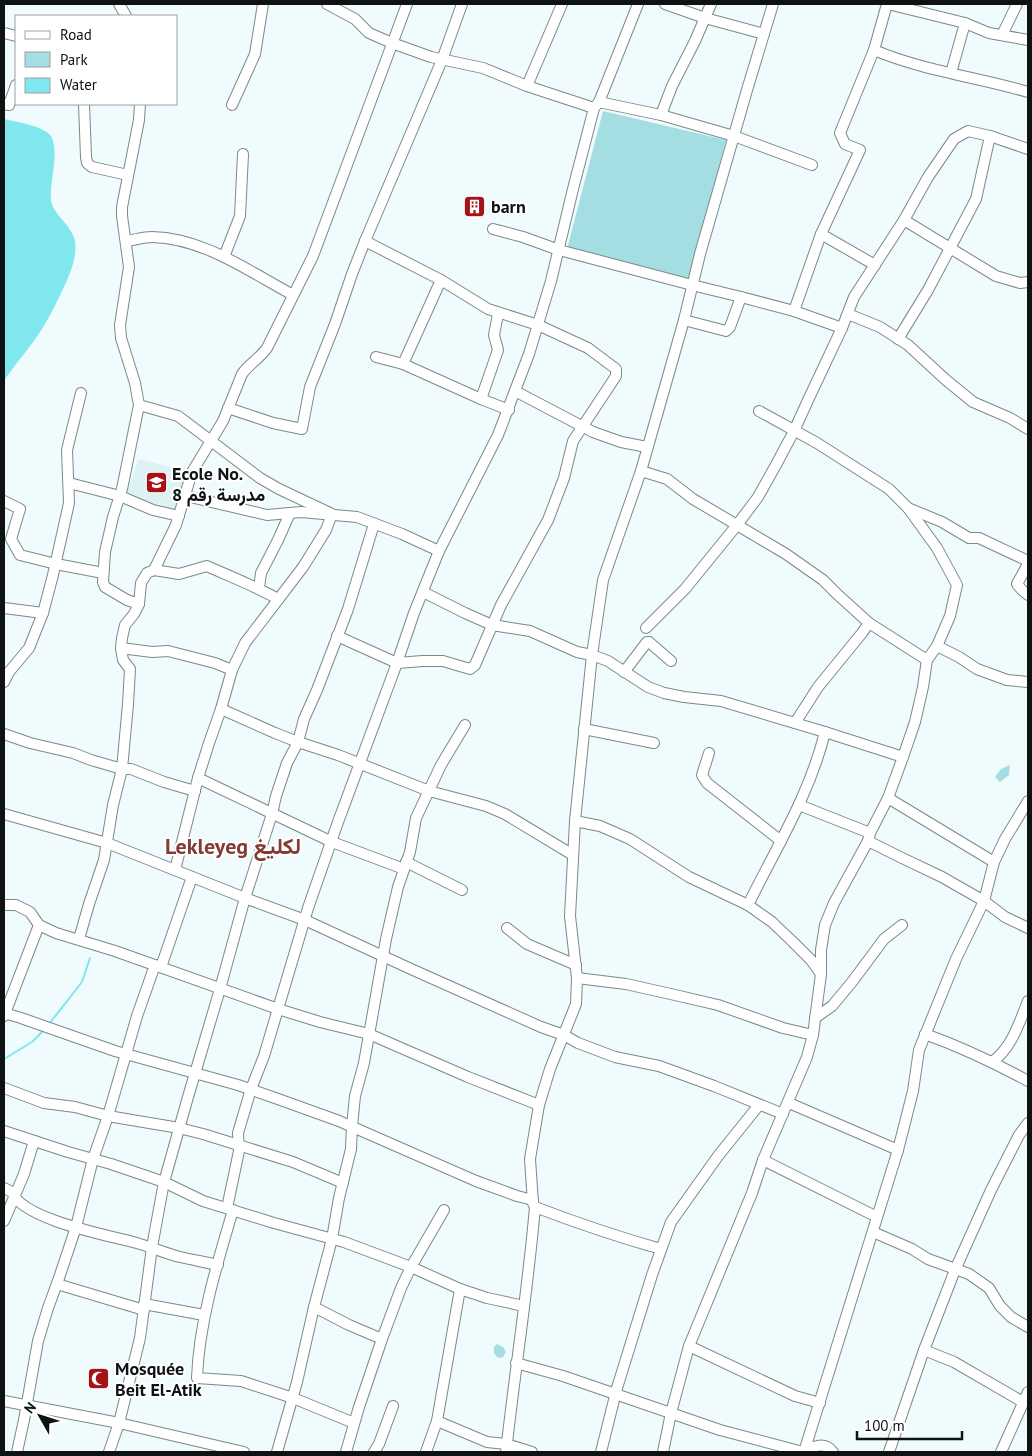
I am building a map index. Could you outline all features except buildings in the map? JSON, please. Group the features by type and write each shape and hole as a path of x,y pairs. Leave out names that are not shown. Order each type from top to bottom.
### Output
{"street":[{"path":"119,4 125,15"},
{"path":"232,105 255,54 262,4"},
{"path":"327,4 355,19 369,33 431,57 482,68 527,86 597,105 661,115 734,136 812,165"},
{"path":"154,570 179,516 192,472 223,421 242,374 267,348 313,256 406,4"},
{"path":"228,408 274,423 302,429 310,387 333,331 365,241 442,60 462,4"},
{"path":"527,86 562,4"},
{"path":"354,1423 293,1398 241,1382 196,1378 204,1315 218,1265 230,1209 239,1151 238,1133 338,822 414,613 439,551 498,435 529,354 559,250 573,189 597,105 638,4"},
{"path":"664,4 704,18 764,34"},
{"path":"661,115 672,86 711,4"},
{"path":"506,1448 531,1254 534,1203 530,1159 539,1105 550,1069 576,1004 578,978 570,916 575,821 592,655 603,580 641,471 734,136 773,4"},
{"path":"794,311 821,234 860,150 845,144 840,134 874,50 888,4 964,23 989,33 1028,40"},
{"path":"1002,35 1018,4"},
{"path":"951,73 964,23"},
{"path":"874,50 891,57 1028,92"},
{"path":"4,104 9,105 15,88"},
{"path":"84,105 86,157 88,163 92,167 128,175"},
{"path":"139,604 127,600 105,587 103,573 112,517 120,496 140,405 121,338 120,325 129,267 122,207 139,120 140,105"},
{"path":"646,628 684,589 758,497 778,464 794,431 842,328 854,297 904,220 928,177 954,139 968,131 990,136 1028,149"},
{"path":"898,339 928,290 976,199 990,136"},
{"path":"224,257 240,216 243,154"},
{"path":"904,220 996,276 1020,283 1028,282"},
{"path":"493,229 559,250 794,311 842,328"},
{"path":"821,234 875,265"},
{"path":"126,241 152,237 197,245 224,257 293,296"},
{"path":"337,636 397,663 443,661 470,669 475,665 501,605 548,520 564,478 573,442 616,376 616,369 588,348 538,325 488,310 441,280 365,241"},
{"path":"403,364 441,280"},
{"path":"684,320 726,331 730,327 741,296"},
{"path":"481,399 498,350 494,335 498,314"},
{"path":"848,314 880,327 908,345 973,402 1010,418 1028,429"},
{"path":"376,357 403,364 508,410"},
{"path":"515,391 583,427 621,442 647,447"},
{"path":"4,682 9,672 29,648 43,613 69,503 67,450 81,393"},
{"path":"140,405 178,416 269,484 332,514"},
{"path":"663,1452 671,1413 689,1346 752,1193 763,1160 789,1103 814,1035 825,925 834,903 888,798 915,722 927,660 937,646 950,616 957,585 936,548 908,508 889,489 817,443 759,411"},
{"path":"641,471 667,478 693,499 786,554 823,580 869,623 927,660"},
{"path":"69,483 120,496 154,510 179,516"},
{"path":"186,496 267,515 301,512 357,516 439,551"},
{"path":"4,501 20,509 11,539 20,555 103,573"},
{"path":"908,508 942,522 969,538 979,538 1028,562 1017,584 1028,595"},
{"path":"259,588 261,573 290,513"},
{"path":"175,870 198,778 232,670 246,643 303,567 326,530 332,514"},
{"path":"109,1452 119,1423 140,1338 152,1247 164,1182 179,1128 276,796 287,763 298,742 304,719 348,608 374,524"},
{"path":"79,939 104,860 113,805 122,769 130,669 123,660 122,638 125,625 139,604 141,582 147,573 154,570 179,574 207,566 259,588 278,599"},
{"path":"423,592 492,624 530,631 577,652 608,661 648,687 664,693 721,702 903,757"},
{"path":"4,608 43,613"},
{"path":"794,723 818,687 869,623"},
{"path":"624,672 647,642 670,661"},
{"path":"937,646 977,669 1006,680 1028,682"},
{"path":"121,648 152,652 168,651 232,670"},
{"path":"221,709 298,742 360,763 429,791 486,806 505,814 573,855"},
{"path":"277,1452 293,1398 332,1239 351,1149 356,1096 398,887 410,852 416,818 441,765 465,725"},
{"path":"584,729 654,743"},
{"path":"748,905 799,805 820,753 825,732"},
{"path":"4,734 122,769 131,769 164,782 195,791"},
{"path":"709,753 702,775 707,783 781,841"},
{"path":"198,778 332,842 405,865 462,890"},
{"path":"888,798 994,862"},
{"path":"804,1452 898,1150 913,1091 919,1050 956,959 984,901 994,862 1005,839 1028,801"},
{"path":"799,805 869,837 900,857 942,876 984,901 1005,917 1028,928"},
{"path":"4,814 107,843 305,920 541,1027 564,1035 578,1043 615,1057 659,1066 783,1114"},
{"path":"575,821 600,826 630,839 689,877 748,905 772,922 811,960 821,974"},
{"path":"17,1452 38,1341 76,1227 93,1159 108,1116 137,1016 192,877"},
{"path":"4,905 16,905 30,912 39,925 56,933 158,966 278,1009 369,1034 468,1078 539,1105"},
{"path":"39,925 4,1014 21,1018 125,1054 251,1090 352,1126 476,1181 534,1203 573,1222 661,1249"},
{"path":"815,1018 832,1006 884,939 902,925"},
{"path":"507,928 527,944 576,965"},
{"path":"578,978 626,984 675,994 718,1005 783,1028 814,1035"},
{"path":"992,1062 1001,1056 1012,1039 1028,1001"},
{"path":"925,1034 1001,1066 1028,1082"},
{"path":"4,1088 44,1103 75,1107 108,1116 179,1128 239,1144 293,1162 343,1183"},
{"path":"789,1103 898,1150"},
{"path":"601,1452 616,1394 671,1222 718,1156 759,1105"},
{"path":"889,1452 924,1350 956,1270 991,1190 1019,1135 1028,1123"},
{"path":"4,1131 164,1182 203,1201 332,1239 411,1267 460,1289 487,1298 524,1306"},
{"path":"4,1221 24,1174 34,1141"},
{"path":"763,1160 877,1217"},
{"path":"4,1188 12,1192 14,1198 30,1210 54,1221 152,1247 179,1257 218,1265"},
{"path":"357,1452 347,1448 382,1339 411,1267 444,1210"},
{"path":"873,1232 912,1249 928,1259 969,1274 989,1288 1000,1306 1010,1317 1028,1326"},
{"path":"57,1284 144,1307 204,1315"},
{"path":"426,1452 437,1421 460,1289"},
{"path":"314,1307 382,1339"},
{"path":"689,1346 795,1396 820,1402"},
{"path":"924,1350 954,1362 1023,1402"},
{"path":"516,1363 563,1376 720,1430 804,1452 813,1446 823,1445 829,1447 833,1452"},
{"path":"1001,1452 1028,1392"},
{"path":"4,1401 119,1423 244,1452"},
{"path":"374,1452 379,1444 393,1406"},
{"path":"437,1421 487,1442 506,1448 532,1452"}],"shaded area":[{"name":"Ecole No. 8 مدرسة رقم","path":"139,459 185,471 175,512 126,495"}],"green space":[{"path":"603,111 726,140 690,279 567,249"},
{"path":"1010,765 1009,775 1000,782 995,777 1001,769"},
{"path":"497,1344 503,1347 506,1352 503,1357 498,1358 494,1353 494,1347"}],"water":[{"path":"4,119 44,130 52,138 55,155 51,190 52,204 73,235 75,247 74,258 65,285 50,315 36,338 4,381"}],"waterway":[{"path":"49,1024 82,982 90,958"},
{"path":"4,1059 32,1042 45,1029"}],"place":[{"name":"barn","path":"475,206"},
{"name":"Ecole No. 8 مدرسة رقم","path":"156,483"},
{"name":"Mosquée Beit El-Atik","path":"99,1378"}],"district":[{"name":"Lekleyeg لكليغ","path":"233,846"}]}
